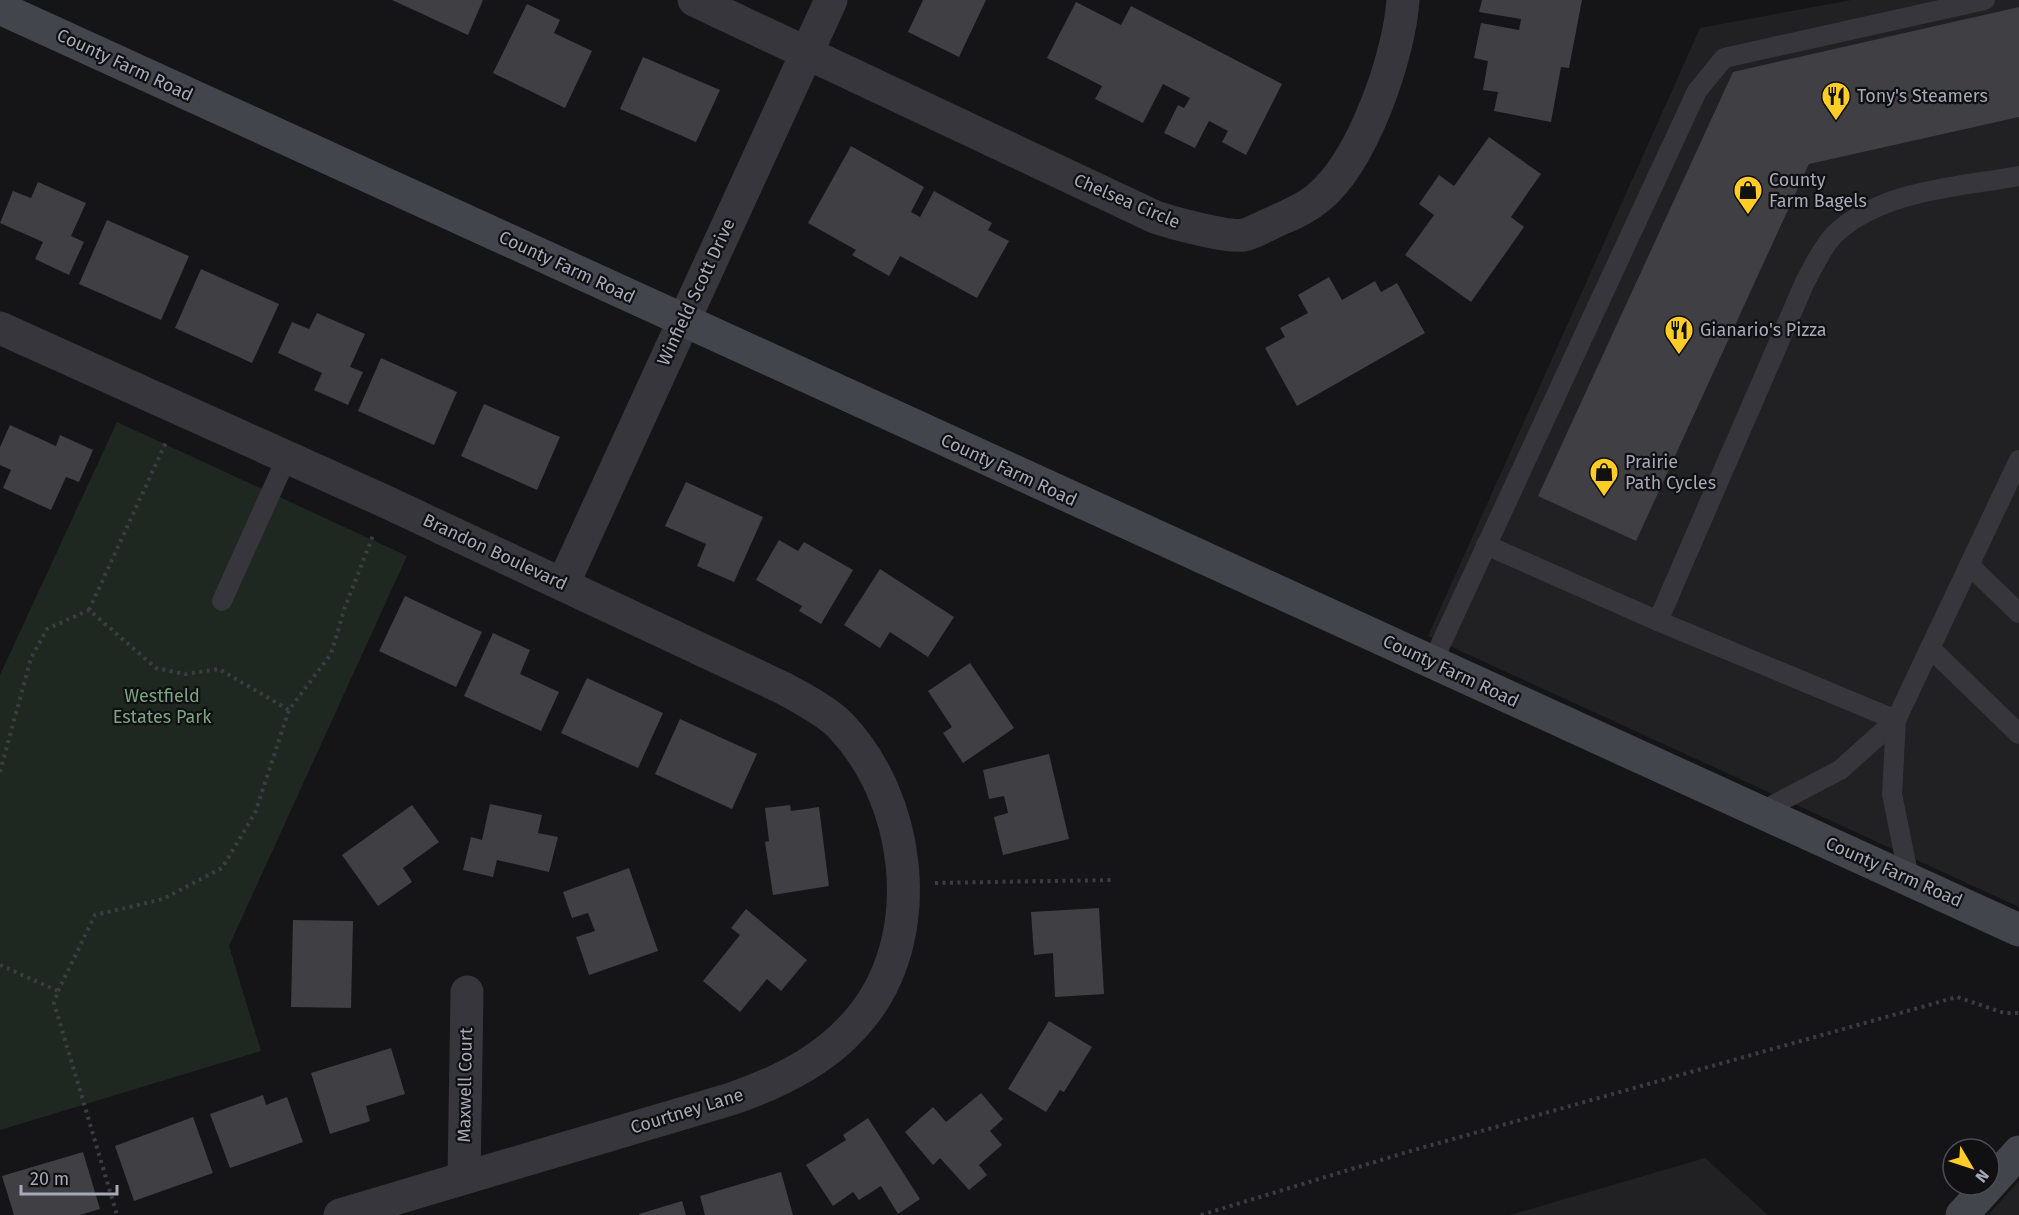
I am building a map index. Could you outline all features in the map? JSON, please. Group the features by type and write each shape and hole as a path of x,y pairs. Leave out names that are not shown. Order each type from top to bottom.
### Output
{"main road":[{"name":"County Farm Road","path":"0,8 1432,663 1910,878 2019,930"},
{"path":"1962,1215 2019,1152"}],"street":[{"name":"Chelsea Circle","path":"694,0 1155,217 1180,226 1244,235 1300,210 1319,197 1340,175 1352,156 1388,72 1401,20 1403,0"},
{"name":"Winfield Scott Drive","path":"563,584 682,320 831,0"},
{"name":"Brandon Boulevard","path":"0,328 287,457 783,688 839,725 869,765 891,813 904,875"},
{"name":"Courtney Lane","path":"340,1215 731,1099 768,1086 804,1068 831,1047 865,1012 884,983 898,945 904,875"},
{"name":"Maxwell Court","path":"464,1178 466,992"}],"lane":[{"path":"1432,663 1697,91 1724,58 1985,0"},
{"path":"1658,621 1805,282 1833,236 1868,212 1915,195 2019,176"},
{"path":"222,601 287,457"},
{"path":"1910,878 1892,794 1896,720 2019,460"},
{"path":"1486,545 1658,621 1896,720"},
{"path":"1969,565 2019,613"},
{"path":"1930,648 2019,734"},
{"path":"1760,812 1840,770 1896,720"}],"path":[{"path":"0,772 31,658 47,629 89,610 167,439"},
{"path":"117,1215 54,1004 58,991 95,915 163,899 222,868 255,813 289,710 331,654 345,607 374,533"},
{"path":"89,610 156,668 185,674 219,669 289,710"},
{"path":"904,875 1112,880"},
{"path":"0,965 58,991"},
{"path":"1201,1215 1425,1147 1957,997 2004,1014 2019,1013"}],"shaded area":[{"path":"1851,0 2019,0 2019,907 1428,636 1700,28"},
{"path":"1705,1158 1768,1215 1510,1215"},
{"path":"2019,1181 2019,1215 1988,1215"}],"green space":[{"name":"Westfield Estates Park","path":"117,422 407,556 229,946 261,1051 0,1130 0,675"}],"building":[{"path":"392,0 483,0 468,35"},
{"path":"923,0 986,0 959,57 908,32"},
{"path":"1482,0 1582,0 1569,68 1561,67 1551,122 1494,111 1498,92 1483,90 1488,61 1474,58 1481,23 1519,30 1521,19 1479,12"},
{"path":"1076,2 1121,25 1131,6 1282,84 1246,155 1222,142 1228,131 1209,121 1195,148 1164,133 1178,105 1184,108 1190,98 1163,84 1143,123 1095,99 1102,86 1047,58"},
{"path":"527,4 560,20 554,33 592,51 565,108 493,73"},
{"path":"2019,7 2019,117 1809,164 1636,541 1538,496 1733,72"},
{"path":"643,57 720,90 696,142 620,109"},
{"path":"1489,137 1541,174 1511,217 1524,227 1471,302 1405,255 1434,215 1419,204 1439,175 1454,186"},
{"path":"851,146 924,187 911,212 920,217 934,191 992,223 988,230 1009,241 977,298 900,256 889,276 852,255 856,250 808,223"},
{"path":"38,182 86,203 71,236 84,242 69,275 35,259 43,242 0,223 13,191 31,198"},
{"path":"107,220 189,256 161,320 79,284"},
{"path":"201,269 279,304 252,363 175,328"},
{"path":"1329,277 1342,300 1375,281 1381,292 1397,283 1425,333 1297,406 1265,348 1285,337 1280,328 1308,313 1298,295"},
{"path":"317,313 365,334 350,367 363,372 348,405 314,390 322,373 278,353 292,322 309,329"},
{"path":"381,358 457,392 434,445 358,411"},
{"path":"484,404 560,437 537,490 461,456"},
{"path":"10,425 56,446 60,435 93,450 79,482 66,477 51,510 3,488 11,470 0,465 0,447"},
{"path":"686,482 763,517 734,582 697,566 706,544 665,526"},
{"path":"779,540 798,551 804,542 853,570 821,624 799,611 802,606 756,580"},
{"path":"880,569 954,617 928,657 890,632 880,648 844,625"},
{"path":"405,596 482,632 456,687 379,651"},
{"path":"493,633 530,650 520,674 559,692 541,731 464,696"},
{"path":"970,663 1014,728 963,763 943,733 952,727 928,691"},
{"path":"587,678 663,713 638,768 561,733"},
{"path":"680,719 757,754 732,809 655,774"},
{"path":"1049,754 1069,839 1003,855 994,817 1008,813 1004,796 989,799 983,770"},
{"path":"490,804 542,815 538,833 558,837 549,872 497,860 493,877 463,870 471,837 482,840"},
{"path":"412,805 439,842 403,868 412,882 378,906 342,855"},
{"path":"790,805 791,811 819,807 829,886 773,895 765,842 769,841 765,808"},
{"path":"629,868 658,951 589,975 576,937 595,931 588,913 572,918 563,892"},
{"path":"1099,908 1104,994 1055,997 1053,953 1034,955 1031,912"},
{"path":"746,909 807,960 781,991 767,979 740,1012 703,981 740,935 731,928"},
{"path":"293,920 353,921 351,1008 291,1007"},
{"path":"1049,1021 1092,1047 1064,1092 1060,1090 1046,1112 1008,1089"},
{"path":"391,1048 405,1094 366,1106 370,1121 330,1134 311,1073"},
{"path":"981,1093 1003,1119 990,1131 1002,1145 979,1165 987,1175 969,1190 940,1158 933,1165 905,1132 933,1107 946,1122"},
{"path":"263,1095 266,1105 287,1097 303,1142 230,1168 210,1114"},
{"path":"193,1117 213,1173 134,1201 115,1146"},
{"path":"868,1118 920,1199 898,1214 881,1186 859,1200 853,1192 833,1206 806,1165 846,1140 843,1135"},
{"path":"83,1152 100,1209 80,1215 14,1215 2,1176"},
{"path":"781,1172 793,1215 705,1215 700,1196"},
{"path":"682,1201 686,1215 639,1215 639,1214"}],"place":[{"name":"Tony's Steamers","path":"1836,122"},
{"name":"County Farm Bagels","path":"1748,216"},
{"name":"Gianario's Pizza","path":"1679,356"},
{"name":"Prairie Path Cycles","path":"1604,498"}]}
